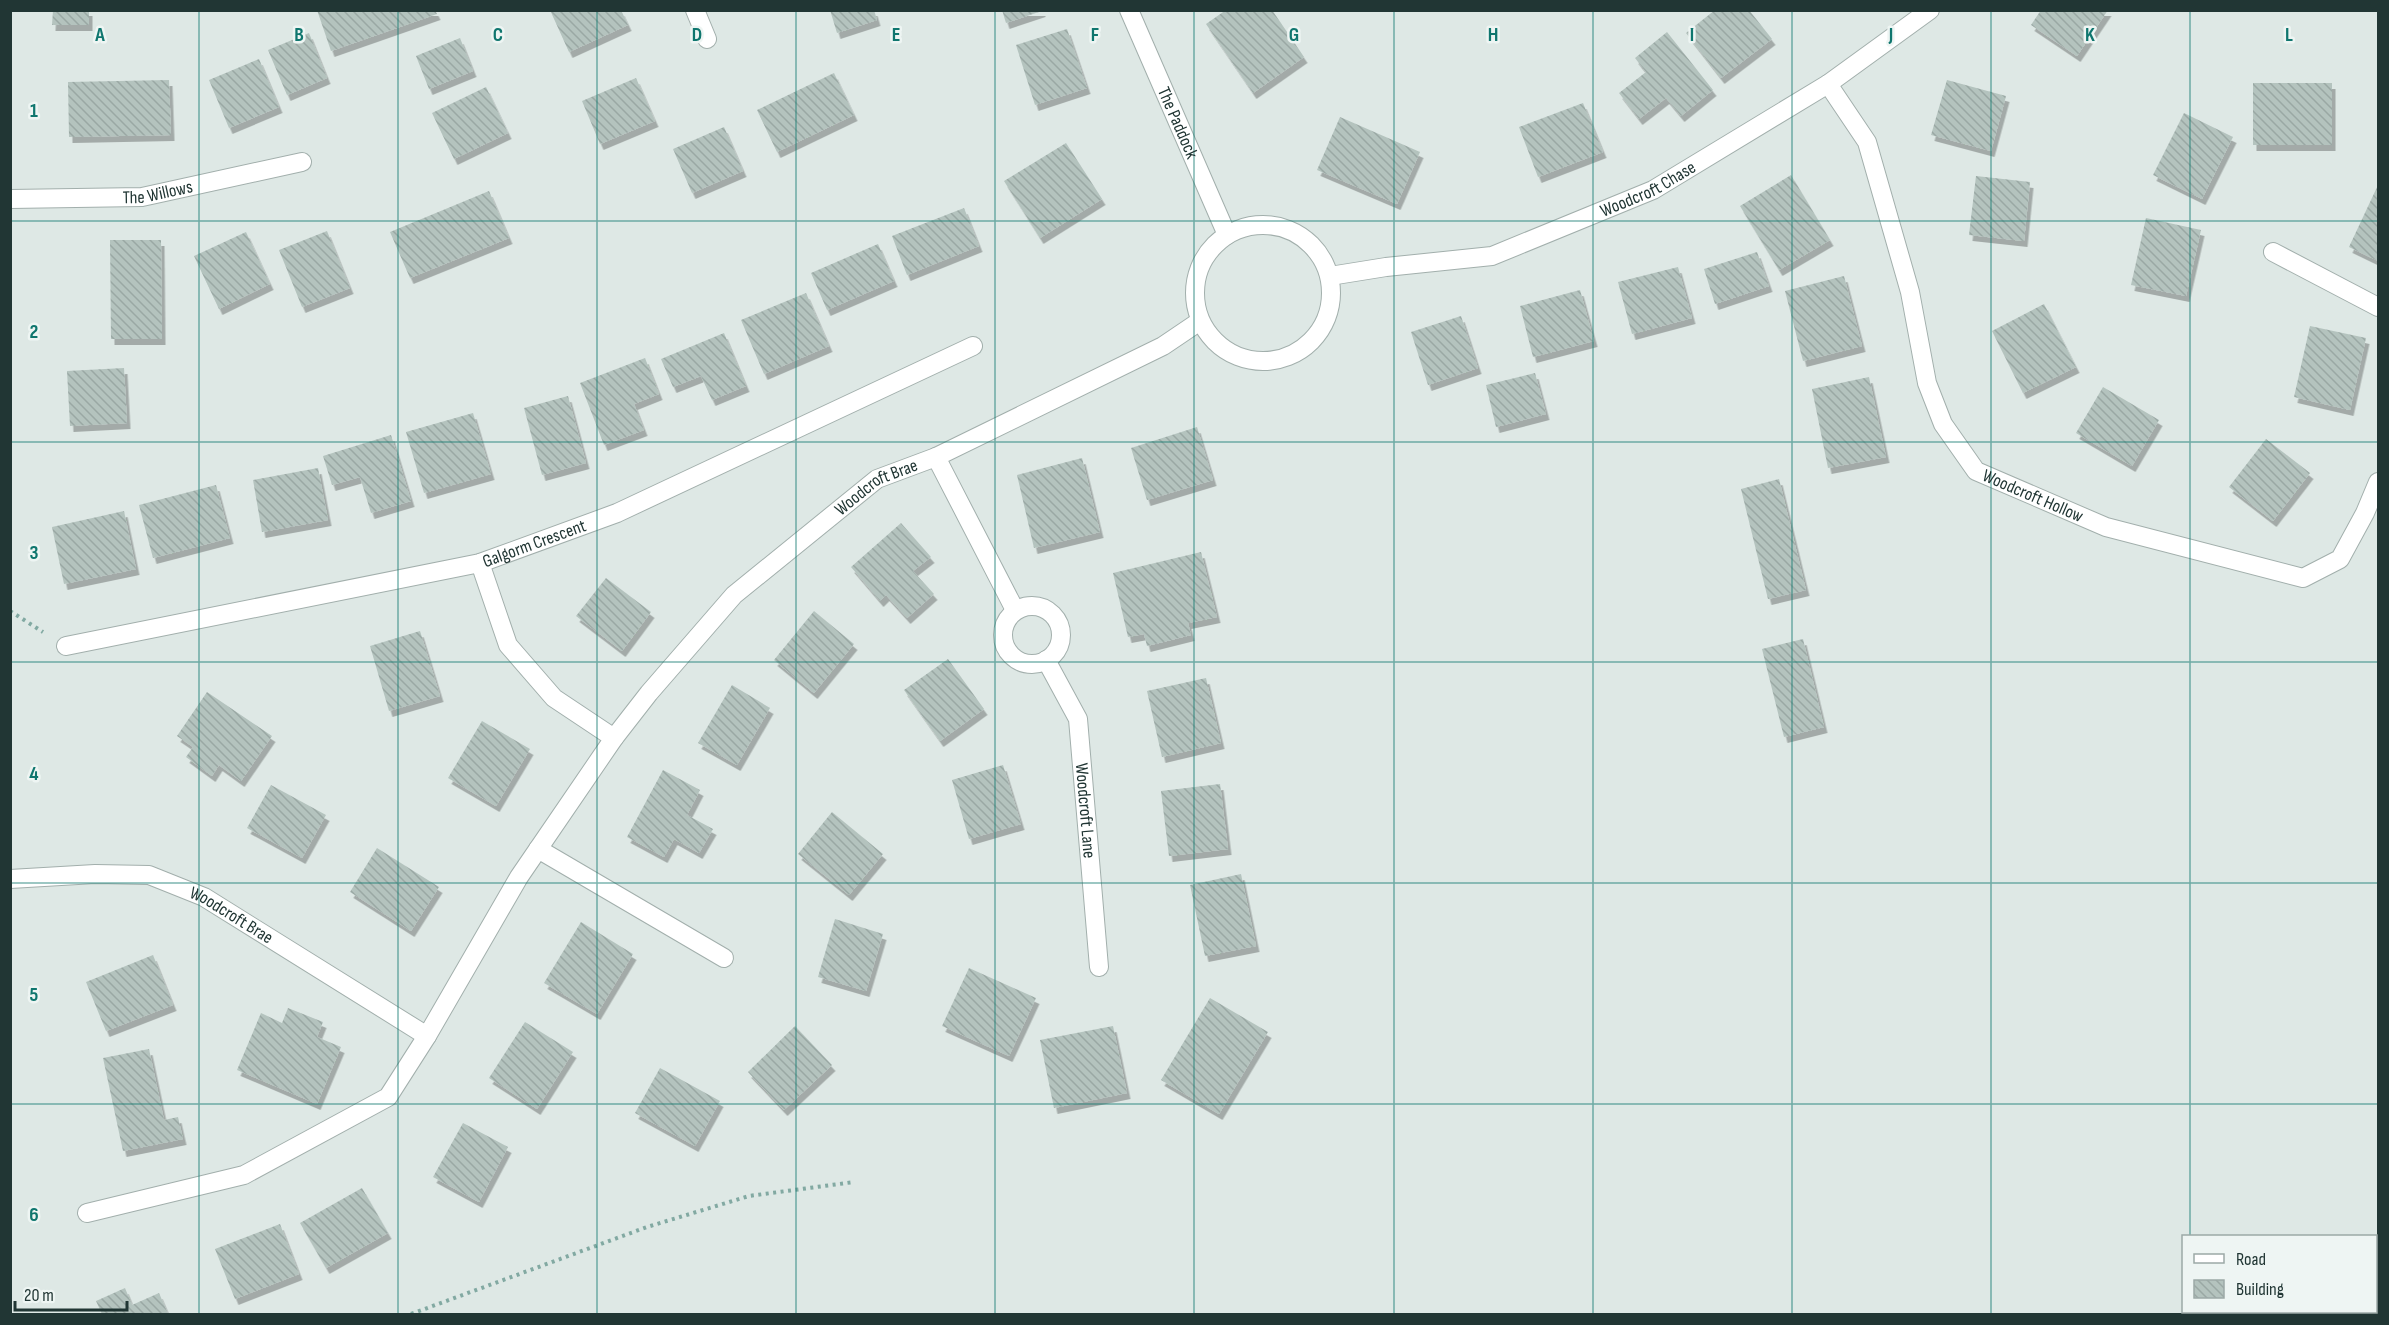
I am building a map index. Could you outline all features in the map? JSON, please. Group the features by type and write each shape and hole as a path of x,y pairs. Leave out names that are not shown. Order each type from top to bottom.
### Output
{"street":[{"path":"695,10 707,39"},
{"name":"The Paddock","path":"1129,10 1227,235"},
{"name":"Woodcroft Chase","path":"1329,276 1386,267 1492,256 1653,190 1828,84 1930,10"},
{"name":"Woodcroft Hollow","path":"1828,84 1867,142 1910,292 1927,382 1942,424 1976,471 2106,527 2303,578 2340,559 2379,482"},
{"name":"The Willows","path":"10,199 142,197 302,162"},
{"path":"1268,225 1289,230 1307,241 1321,256 1329,276 1331,299 1326,321 1314,340 1296,354 1274,361 1252,361 1230,354 1213,340 1200,321 1195,302 1195,282 1201,263 1212,248 1227,235 1247,226 1268,225"},
{"path":"2273,252 2379,307"},
{"name":"Woodcroft Brae","path":"87,1213 244,1175 388,1097 427,1036 519,878 614,738 649,693 734,595 877,479 936,457 1163,346 1200,321"},
{"name":"Galgorm Crescent","path":"66,646 480,563 617,513 973,346"},
{"path":"936,457 1015,610"},
{"path":"480,563 508,645 554,698 614,738"},
{"path":"1033,605 1042,607 1057,619 1061,637 1054,654 1046,660 1037,664 1017,661 1004,646 1003,626 1015,610 1033,605"},
{"name":"Woodcroft Lane","path":"1046,660 1078,719 1099,967"},
{"path":"538,849 724,958"},
{"name":"Woodcroft Brae","path":"10,879 95,874 149,875 204,897 427,1036"}],"path":[{"path":"10,611 66,646"},
{"path":"411,1314 646,1227 749,1196 854,1182"}],"building":[{"path":"53,10 89,10 89,25 52,25"},
{"path":"317,10 435,10 437,14 331,51"},
{"path":"550,10 621,10 628,25 569,52"},
{"path":"830,10 874,10 877,20 837,33"},
{"path":"1002,10 1042,10 1042,11 1006,23"},
{"path":"1226,10 1272,10 1304,57 1253,93 1206,24"},
{"path":"1715,10 1749,10 1772,39 1721,78 1686,33"},
{"path":"2041,10 2108,10 2077,56 2031,25"},
{"path":"1067,29 1087,88 1035,105 1016,45"},
{"path":"1667,32 1713,90 1681,116 1666,98 1639,119 1619,93 1646,72 1635,58"},
{"path":"309,33 327,78 287,95 268,50"},
{"path":"460,38 473,71 429,89 416,56"},
{"path":"259,59 279,107 229,128 209,80"},
{"path":"834,73 854,115 777,152 757,110"},
{"path":"636,78 655,121 600,144 582,101"},
{"path":"169,80 171,135 69,137 68,82"},
{"path":"1947,80 2006,96 1991,151 1931,135"},
{"path":"2253,83 2332,83 2332,145 2253,145"},
{"path":"486,87 508,133 454,159 432,113"},
{"path":"1583,103 1603,152 1538,177 1519,127"},
{"path":"2184,113 2233,137 2202,199 2153,175"},
{"path":"1340,117 1420,152 1397,204 1317,170"},
{"path":"724,127 743,171 692,193 673,149"},
{"path":"1066,143 1102,199 1040,238 1004,181"},
{"path":"1791,175 1830,240 1779,270 1740,206"},
{"path":"1976,176 2030,182 2024,241 1969,235"},
{"path":"2378,185 2378,261 2349,247"},
{"path":"489,191 509,238 410,278 390,232"},
{"path":"964,208 979,246 907,275 892,236"},
{"path":"2146,218 2201,230 2186,296 2131,285"},
{"path":"327,231 350,288 302,307 279,250"},
{"path":"246,232 270,284 219,309 194,256"},
{"path":"110,240 161,240 162,339 111,339"},
{"path":"878,244 894,281 827,310 811,273"},
{"path":"1757,252 1769,286 1715,304 1704,269"},
{"path":"1678,267 1692,318 1632,334 1618,282"},
{"path":"1844,276 1862,346 1803,361 1785,291"},
{"path":"1580,290 1594,341 1533,357 1520,306"},
{"path":"806,293 829,346 764,374 741,320"},
{"path":"2044,304 2076,367 2023,393 1992,331"},
{"path":"1461,316 1478,368 1428,385 1411,332"},
{"path":"2310,326 2366,338 2350,410 2294,397"},
{"path":"724,333 746,386 712,400 701,376 673,387 661,359"},
{"path":"645,358 659,394 634,404 644,430 604,445 580,383"},
{"path":"124,368 127,423 70,426 67,371"},
{"path":"1535,373 1546,414 1496,427 1486,385"},
{"path":"1869,377 1886,457 1828,468 1812,389"},
{"path":"2103,387 2159,420 2132,466 2076,433"},
{"path":"568,396 586,463 542,475 524,408"},
{"path":"473,413 491,474 424,493 406,432"},
{"path":"1197,427 1213,480 1147,500 1131,448"},
{"path":"391,435 411,501 371,513 360,477 332,485 323,456"},
{"path":"2266,439 2310,473 2273,521 2229,487"},
{"path":"1082,458 1100,532 1034,548 1017,475"},
{"path":"318,468 328,520 262,532 253,480"},
{"path":"1779,479 1806,590 1768,599 1741,489"},
{"path":"216,485 230,538 153,558 139,505"},
{"path":"124,511 136,569 64,584 52,527"},
{"path":"901,523 931,557 913,571 934,594 907,618 886,595 880,601 851,567"},
{"path":"1201,552 1217,617 1188,623 1191,635 1147,646 1144,634 1128,637 1113,573"},
{"path":"606,578 651,612 622,651 576,616"},
{"path":"814,611 854,644 814,693 774,660"},
{"path":"420,631 440,696 389,711 370,646"},
{"path":"1803,639 1824,727 1784,737 1762,649"},
{"path":"948,659 984,709 940,741 904,690"},
{"path":"1206,678 1221,743 1162,757 1147,691"},
{"path":"732,685 770,708 737,765 698,743"},
{"path":"207,692 272,736 241,781 219,765 212,776 186,757 193,747 177,736"},
{"path":"482,721 530,749 496,806 448,778"},
{"path":"1003,765 1021,824 969,839 952,780"},
{"path":"663,770 700,790 687,815 713,829 699,853 674,839 664,857 627,837"},
{"path":"1220,784 1228,849 1169,856 1161,791"},
{"path":"271,785 326,815 302,858 247,828"},
{"path":"832,812 883,854 849,895 798,854"},
{"path":"377,848 439,887 411,931 350,892"},
{"path":"1241,874 1256,946 1205,956 1190,885"},
{"path":"835,919 883,934 866,991 818,977"},
{"path":"581,922 633,954 597,1014 544,983"},
{"path":"153,955 173,1005 106,1031 86,982"},
{"path":"969,968 1036,998 1009,1056 942,1026"},
{"path":"1210,998 1268,1032 1219,1114 1161,1080"},
{"path":"288,1008 323,1022 317,1037 341,1047 317,1104 237,1070 261,1013 282,1023"},
{"path":"525,1022 573,1052 537,1109 489,1078"},
{"path":"795,1026 832,1065 784,1110 748,1072"},
{"path":"1113,1026 1127,1093 1054,1108 1040,1040"},
{"path":"149,1049 164,1120 178,1117 183,1139 123,1151 103,1058"},
{"path":"660,1068 720,1101 695,1146 635,1113"},
{"path":"463,1123 508,1147 479,1202 433,1177"},
{"path":"362,1188 388,1233 326,1268 300,1223"},
{"path":"280,1224 299,1274 235,1299 215,1249"},
{"path":"125,1288 132,1305 159,1293 168,1314 102,1314 96,1301"}]}
